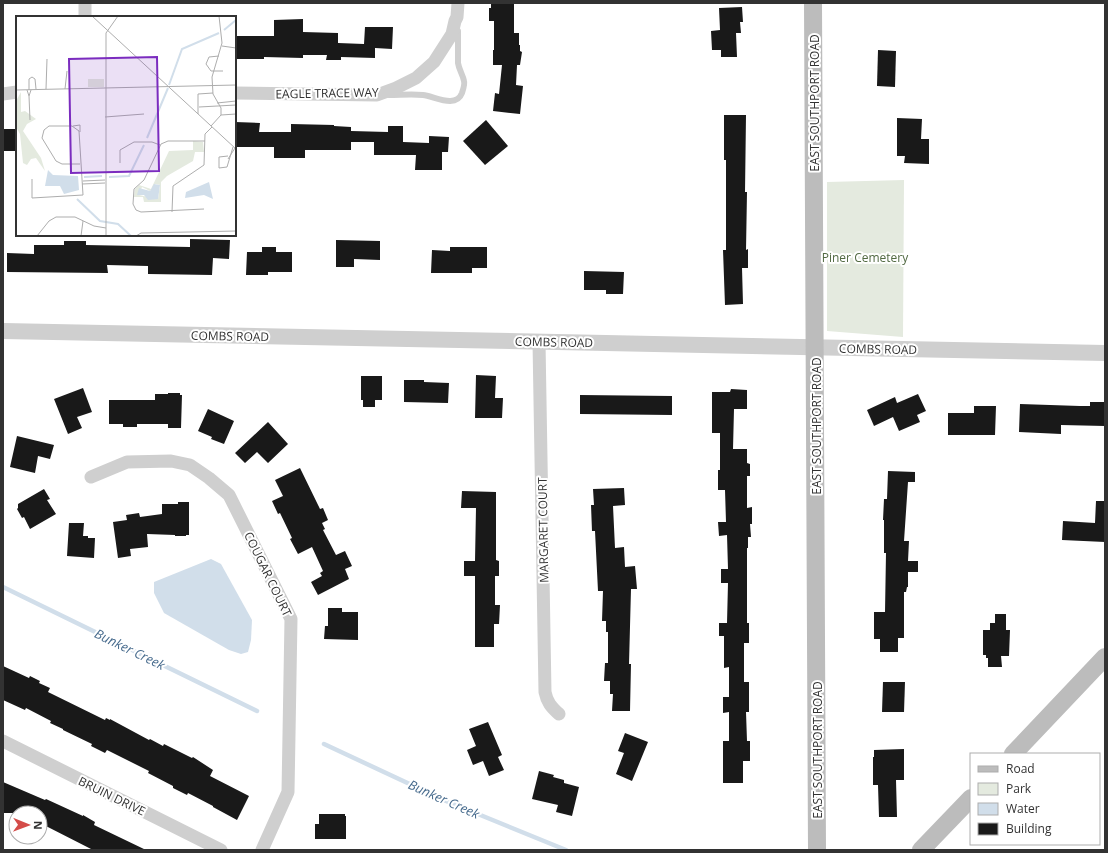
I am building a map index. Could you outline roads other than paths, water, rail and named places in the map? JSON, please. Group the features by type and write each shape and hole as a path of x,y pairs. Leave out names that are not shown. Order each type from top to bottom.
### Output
{"main road":[{"name":"EAST SOUTHPORT ROAD","path":"813,3 817,850"},
{"path":"1014,753 1105,657"},
{"path":"921,850 970,799"}],"street":[{"path":"85,3 85,16"},
{"path":"458,3 458,17"},
{"name":"EAGLE TRACE WAY","path":"236,93 378,95 416,78 434,62 452,34 455,21 458,17"},
{"path":"3,94 16,92"},
{"name":"COMBS ROAD","path":"3,331 1105,353"},
{"name":"MARGARET COURT","path":"539,342 545,692 550,706 558,714"},
{"name":"COUGAR COURT","path":"91,477 127,462 171,462 190,465 210,478 229,495 291,619 288,792 262,850"},
{"name":"BRUIN DRIVE","path":"3,741 221,850"}],"lane":[{"path":"378,95 422,95 432,96 444,101 452,101 461,96 464,81 458,63 458,17"}],"water":[{"path":"211,559 221,564 252,620 251,640 248,652 241,654 229,650 164,613 154,593 154,582"}],"waterway":[{"name":"Bunker Creek","path":"3,587 257,711"},
{"name":"Bunker Creek","path":"324,744 446,801 566,850"}],"park label":[{"name":"Piner Cemetery","path":"865,257"}]}
